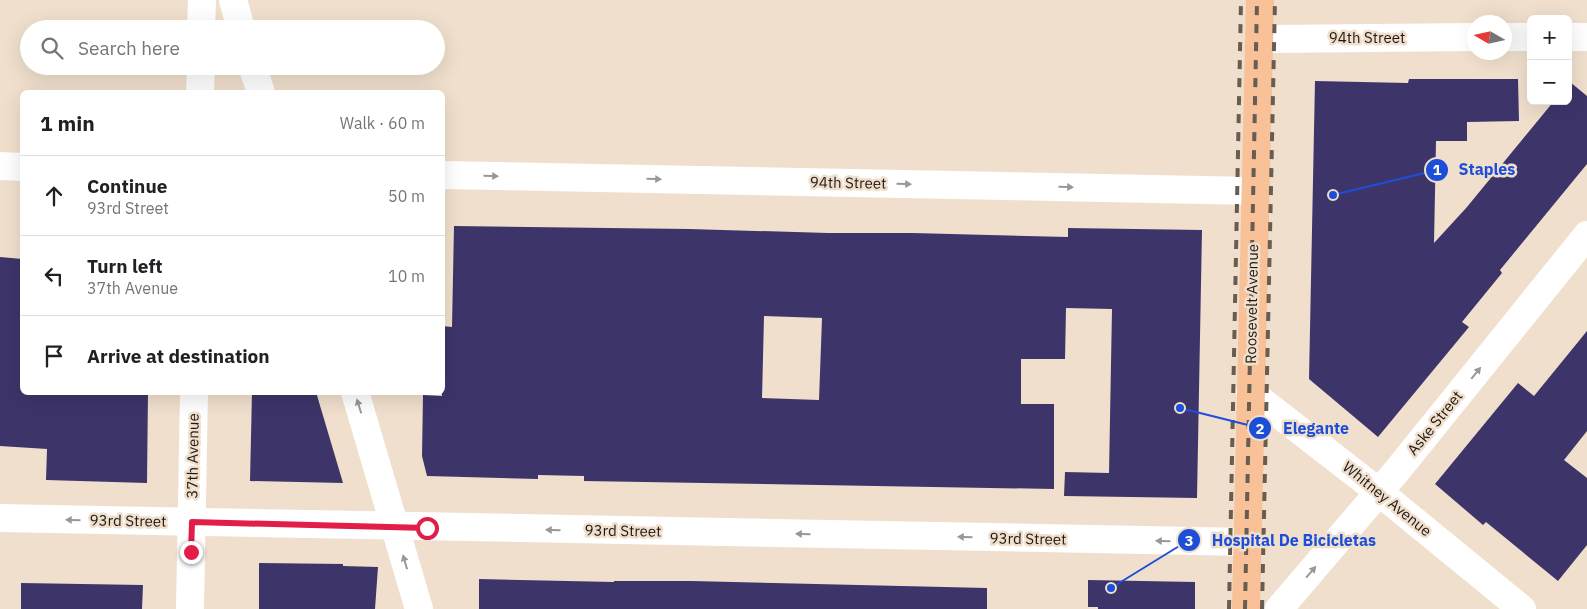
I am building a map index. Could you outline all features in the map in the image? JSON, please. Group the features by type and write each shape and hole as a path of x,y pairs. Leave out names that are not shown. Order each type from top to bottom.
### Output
{"main road":[{"name":"Roosevelt Avenue","path":"1246,609 1254,191 1260,0"}],"street":[{"path":"201,20 202,0"},
{"path":"233,0 239,20"},
{"path":"1572,37 1587,36"},
{"path":"1512,37 1527,37"},
{"name":"94th Street","path":"1259,39 1467,38"},
{"path":"200,90 201,75"},
{"path":"255,75 260,90"},
{"path":"0,166 20,167"},
{"name":"94th Street","path":"445,175 1254,191"},
{"name":"Aske Street","path":"1279,609 1379,492 1587,235"},
{"name":"Whitney Avenue","path":"1250,392 1379,492 1522,609"},
{"name":"37th Avenue","path":"190,609 194,395"},
{"path":"356,395 419,609"},
{"name":"93rd Street","path":"0,518 1247,542"}],"building":[{"path":"1409,79 1518,79 1519,121 1467,122 1467,141 1436,141 1434,243 1467,207 1551,105 1572,105 1572,84 1587,96 1587,164 1500,270 1502,273 1462,322 1469,327 1378,437 1309,379 1315,81 1408,83"},
{"path":"454,226 1068,237 1068,228 1202,230 1197,498 1064,496 1065,472 1109,473 1112,309 1066,308 1065,359 1021,359 1021,404 1054,404 1054,489 584,481 584,476 538,475 538,479 427,476 422,456 423,395 445,395 445,326 452,327","holes":["764,316 822,318 819,400 762,398"]},
{"path":"0,257 20,259 20,395 148,395 147,483 46,480 47,449 0,446"},
{"path":"1587,331 1587,431 1564,460 1587,478 1587,545 1558,581 1486,522 1483,525 1435,484 1518,383 1534,396"},
{"path":"252,395 317,395 343,483 250,481"},
{"path":"259,563 343,564 343,566 378,567 375,609 259,609"},
{"path":"479,579 614,582 692,581 987,588 987,609 479,609"},
{"path":"1088,580 1195,582 1195,609 1098,609 1098,607 1088,607"},
{"path":"21,583 143,585 142,609 21,609"}],"railway":[{"path":"1229,609 1241,0"},
{"path":"1245,609 1257,0"},
{"path":"1262,609 1275,0"}],"place":[{"name":"Staples","path":"1333,195"},
{"name":"Elegante","path":"1180,408"},
{"name":"Hospital De Bicicletas","path":"1111,588"}],"route":[{"path":"191,552 192,522 427,528"}]}
